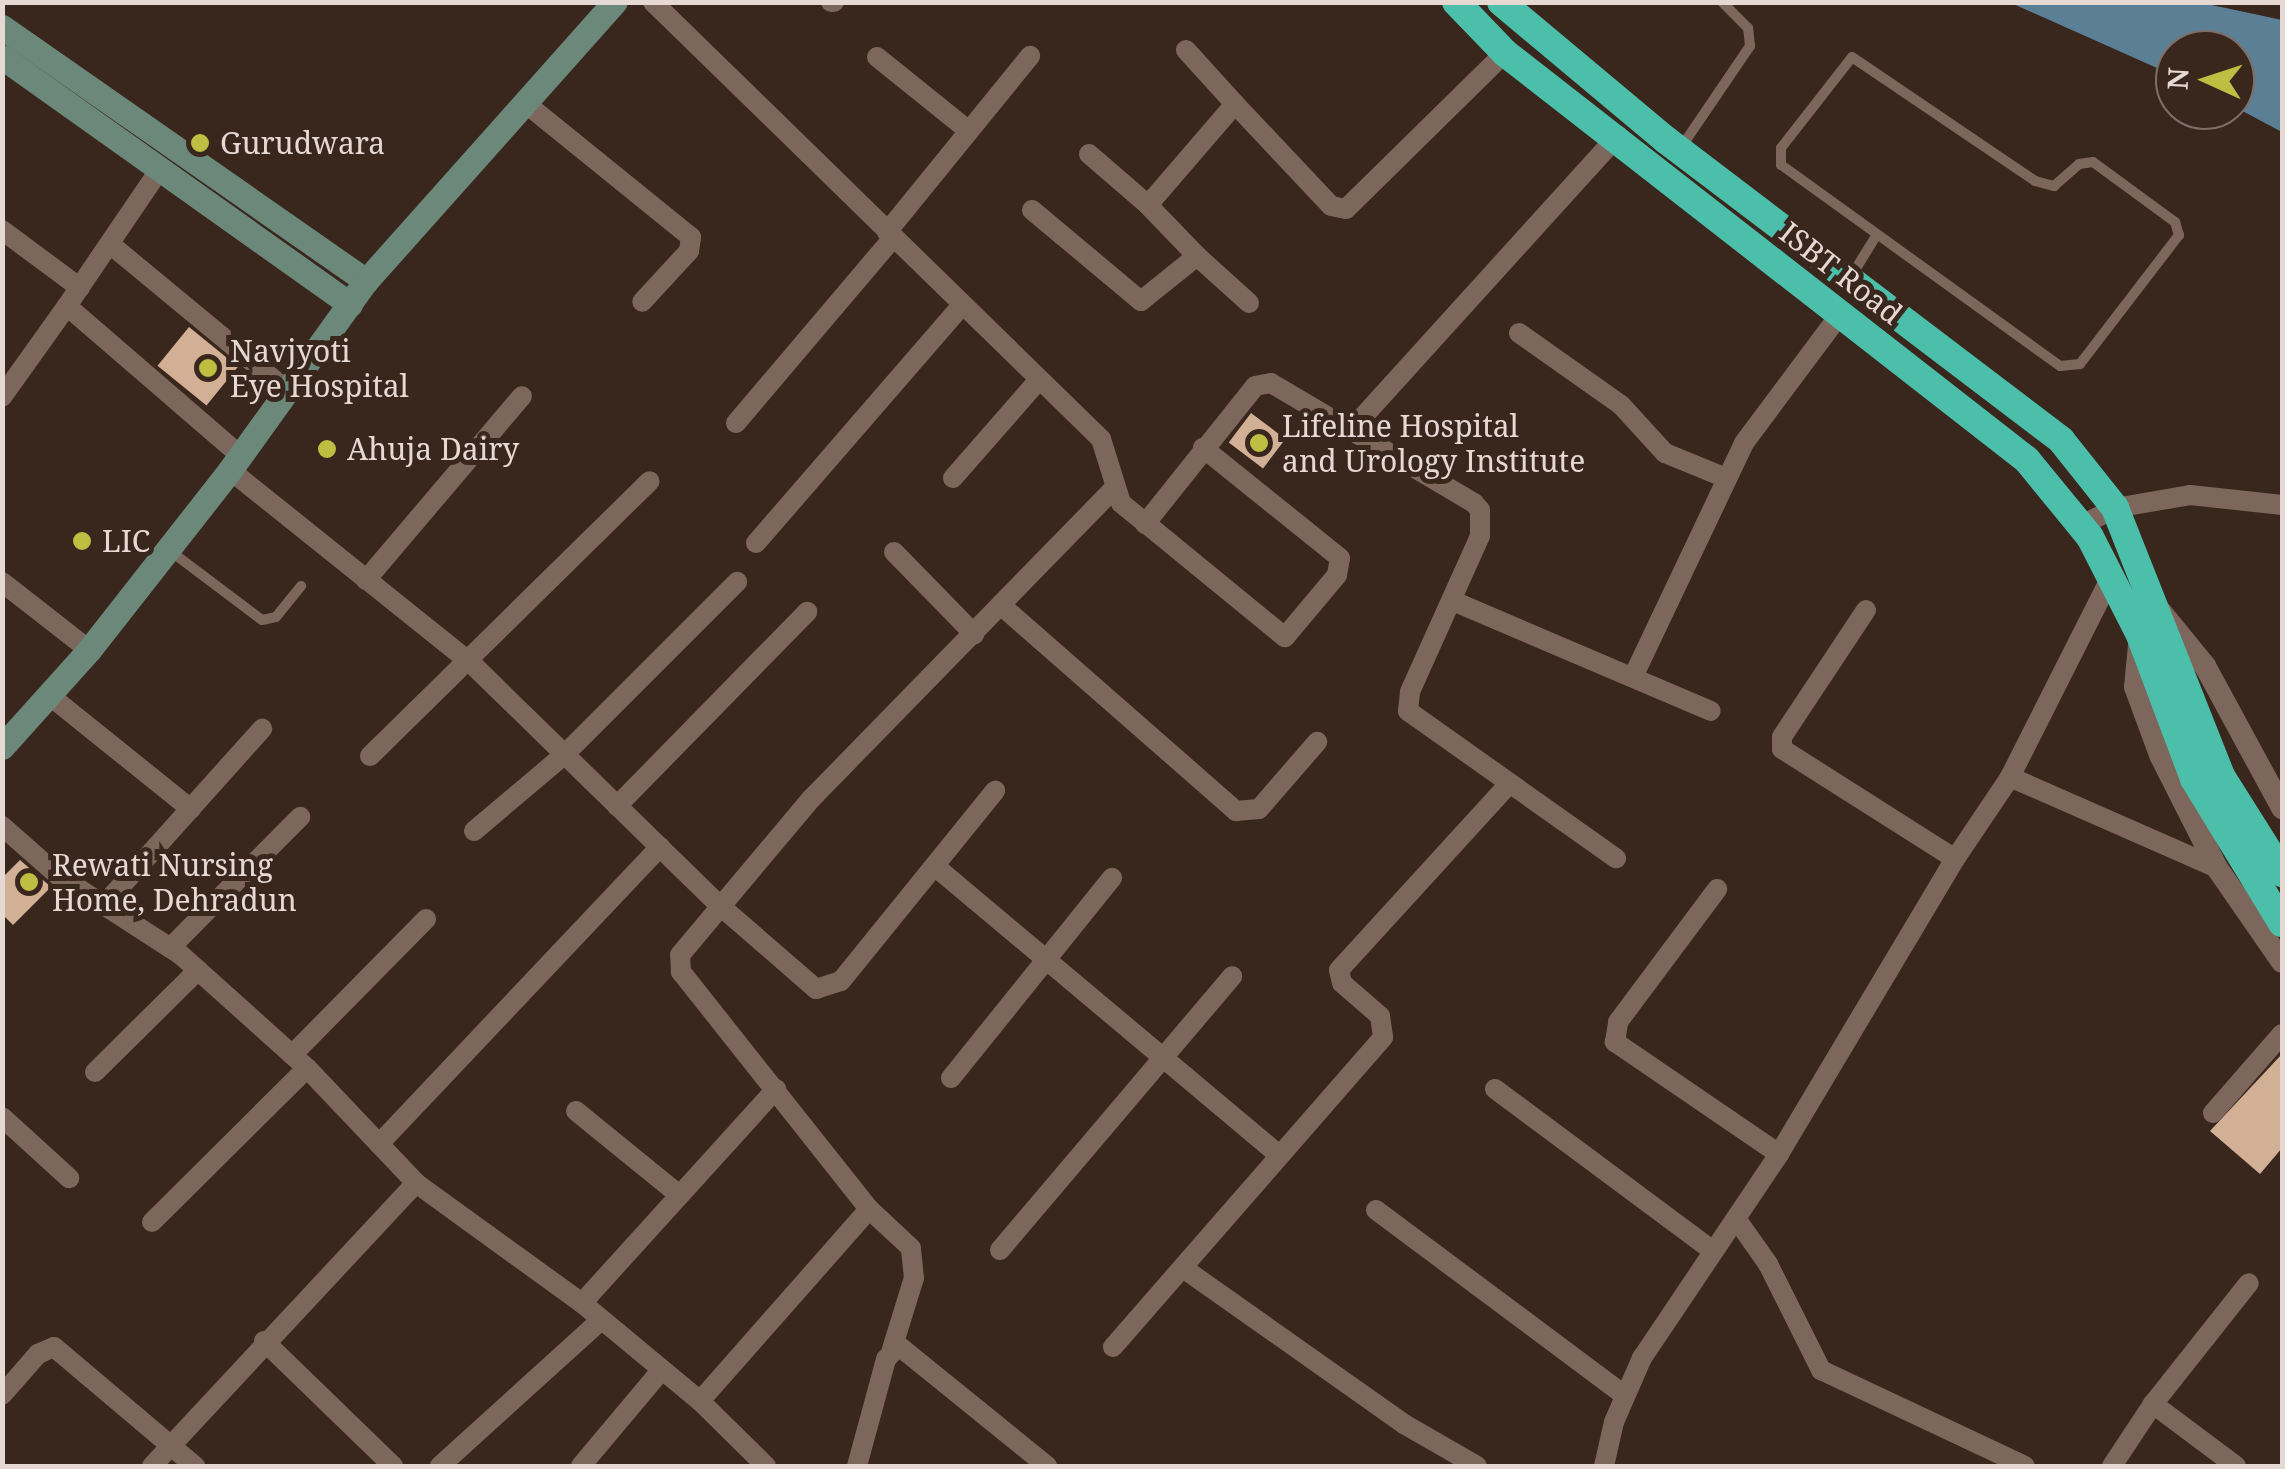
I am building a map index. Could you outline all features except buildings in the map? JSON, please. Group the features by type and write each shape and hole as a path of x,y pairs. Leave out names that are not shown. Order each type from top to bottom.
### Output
{"highway":[{"name":"ISBT Road","path":"1456,2 1505,53 1618,135 2028,460 2082,524 2140,634 2156,687 2194,779 2282,923"},
{"path":"1501,2 1680,150 2061,440 2115,508 2176,653 2221,776 2282,873"}],"main road":[{"path":"2,747 89,650 168,549 366,281 615,2"},
{"path":"2,27 366,281"},
{"path":"6,66 350,304"}],"street":[{"path":"653,2 1037,382 1101,440 1113,490 1145,524 1285,637 1337,575 1335,550 1204,448"},
{"path":"1186,50 1330,206 1346,209 1505,53"},
{"path":"736,424 1030,56"},
{"path":"878,57 969,131"},
{"path":"524,102 691,237 689,251 642,302"},
{"path":"1148,205 1235,104"},
{"path":"1350,431 1618,135"},
{"path":"1089,154 1249,303"},
{"path":"2,397 160,169"},
{"path":"1032,210 1141,301 1196,256"},
{"path":"2,230 80,288"},
{"path":"110,244 288,391"},
{"path":"67,306 366,580 470,663 801,980 829,989 936,868 996,792"},
{"path":"756,543 961,306"},
{"path":"1633,678 1744,444 1840,314"},
{"path":"1520,333 1621,404 1665,453 1726,478"},
{"path":"953,478 1037,382"},
{"path":"1145,524 1204,448 1262,384 1285,388 1480,510 1480,536 1410,692 1408,711 1616,858"},
{"path":"366,580 522,396"},
{"path":"370,756 470,663 650,480"},
{"path":"857,1466 915,1256 869,1209 681,972 680,955 718,904 1113,490"},
{"path":"2082,524 2115,508 2190,495 2282,505"},
{"path":"894,552 974,634"},
{"path":"1604,1466 1624,1394 1713,1251 1737,1220 1955,859 2010,777 2111,577"},
{"path":"2,582 89,650"},
{"path":"474,831 564,755 738,582"},
{"path":"1453,601 1711,711"},
{"path":"2156,606 2205,666 2282,806"},
{"path":"1004,607 1236,810 1260,809 1317,742"},
{"path":"1866,610 1782,736 1782,749 1955,859"},
{"path":"617,806 807,612"},
{"path":"2140,634 2136,687 2141,711 2216,868 2282,962"},
{"path":"50,695 191,809"},
{"path":"104,905 262,729"},
{"path":"2010,777 2216,868"},
{"path":"1113,1347 1386,1030 1380,1016 1342,983 1343,964 1510,784"},
{"path":"170,948 300,817"},
{"path":"2,826 104,905 198,970 300,1062 416,1183 582,1303 660,1372 700,1401 766,1466"},
{"path":"379,1144 660,847"},
{"path":"936,868 1280,1155"},
{"path":"951,1078 1112,878"},
{"path":"1717,889 1618,1022 1615,1042 1778,1154"},
{"path":"152,1222 426,919"},
{"path":"96,1072 198,970"},
{"path":"1000,1250 1232,976"},
{"path":"2213,1114 2282,1034"},
{"path":"582,1303 677,1193 776,1089"},
{"path":"1496,1089 1713,1251"},
{"path":"576,1111 677,1193"},
{"path":"2,1117 69,1178"},
{"path":"152,1466 264,1341 416,1183"},
{"path":"700,1401 869,1209"},
{"path":"1376,1210 1624,1394"},
{"path":"1737,1220 1768,1264 1821,1370 2025,1466"},
{"path":"1183,1268 1404,1424 1478,1466"},
{"path":"2112,1466 2153,1404 2249,1283"},
{"path":"440,1466 601,1320"},
{"path":"264,1341 394,1466"},
{"path":"2,1395 38,1354 54,1348 195,1466"},
{"path":"892,1350 909,1349 1047,1466"},
{"path":"581,1466 660,1372"},
{"path":"2153,1404 2236,1466"}],"lane":[{"path":"1680,150 1752,41 1748,28 1722,2"},
{"path":"1852,58 2036,181 2054,186 2080,164 2093,162 2179,231 2074,367 2060,366 1876,236 1779,159 1852,58"},
{"path":"1848,280 1876,236"},
{"path":"168,549 262,620 276,617 300,586"}],"water":[{"path":"2011,3 2202,3 2282,20 2282,132 2255,118 2255,30 2155,30 2155,67"}],"place":[{"name":"Gurudwara","path":"200,143"},
{"name":"Navjyoti Eye Hospital","path":"208,368"},
{"name":"Lifeline Hospital and Urology Institute","path":"1259,443"},
{"name":"Ahuja Dairy","path":"327,449"},
{"name":"LIC","path":"82,541"},
{"name":"Rewati Nursing Home, Dehradun","path":"29,882"}]}
